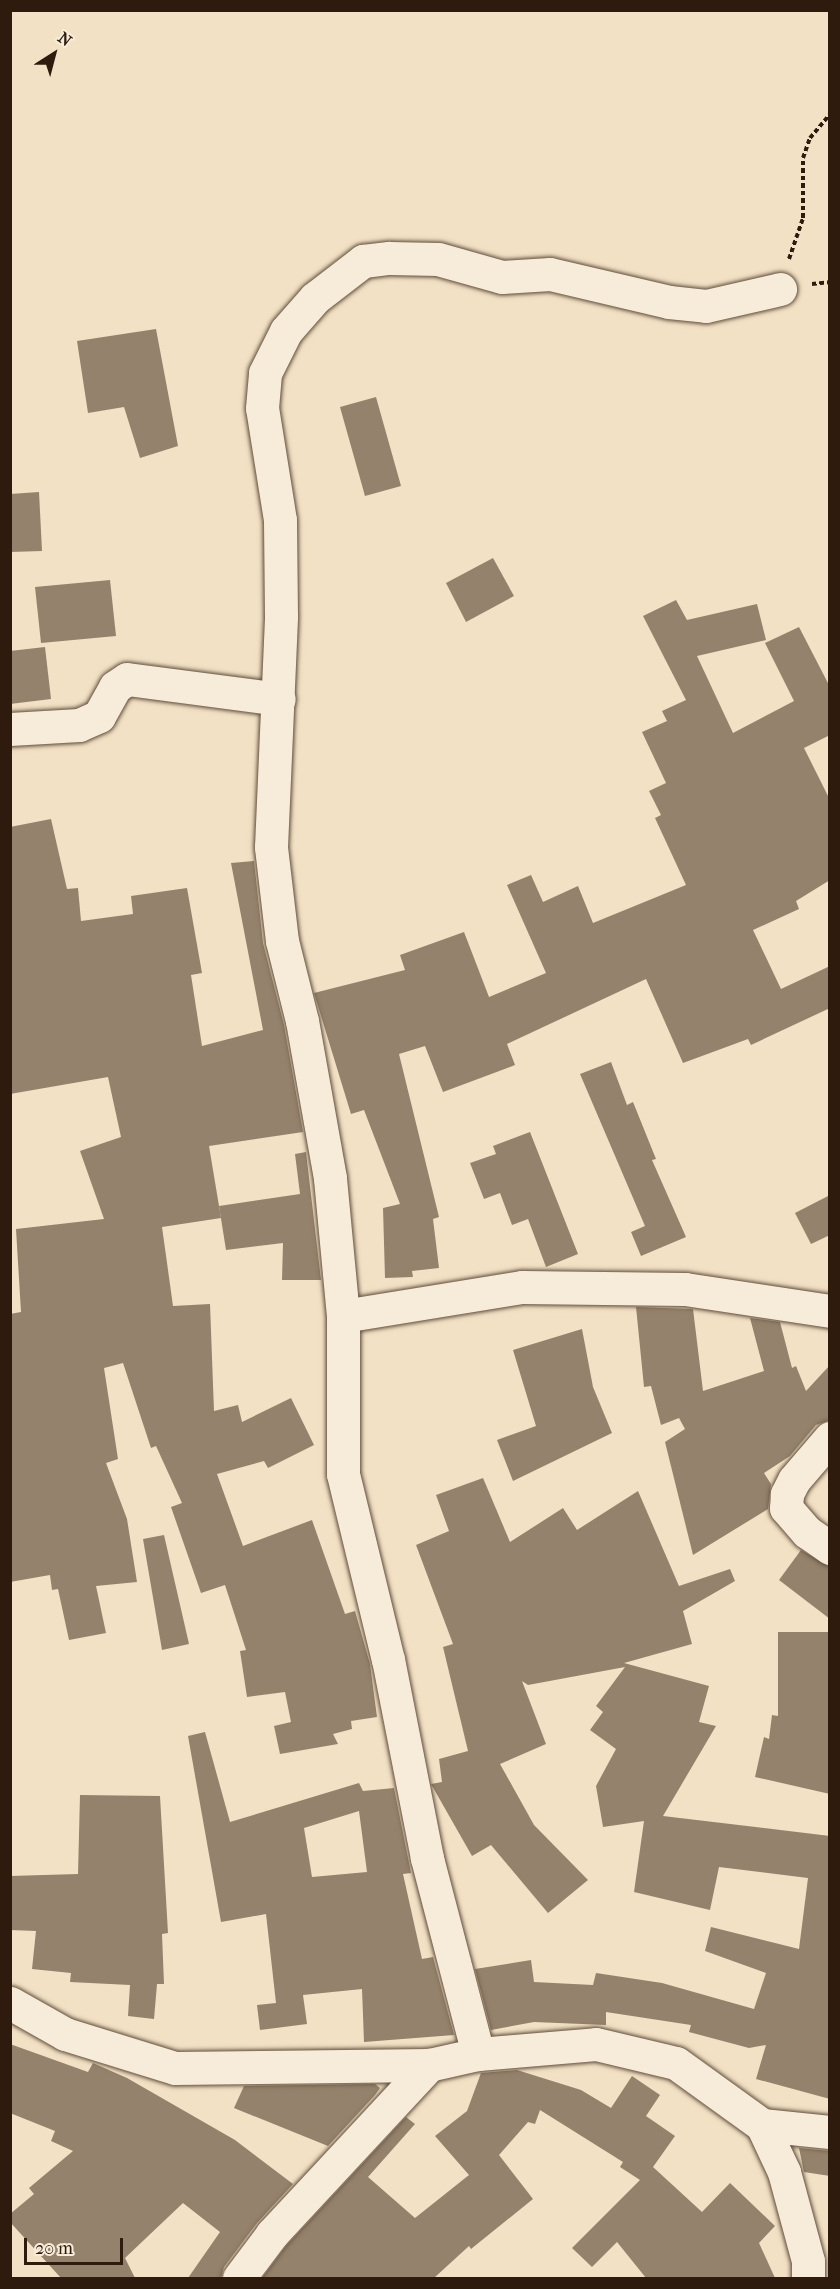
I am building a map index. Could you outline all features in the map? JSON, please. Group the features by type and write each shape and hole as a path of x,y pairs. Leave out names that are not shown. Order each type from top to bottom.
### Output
{"street":[{"path":"478,2054 428,1858 388,1660 343,1474 343,1316 330,1178 302,1021 282,941 271,847 279,699 280,520 262,408 265,373 286,331 315,298 363,261 389,258 438,259 502,277 550,274 669,302 706,306 780,290"},
{"path":"10,729 78,725 99,716 115,687 127,679 279,699"},
{"path":"343,1316 522,1287 685,1289 830,1311"},
{"path":"830,1438 794,1480 787,1494 786,1508 807,1532 830,1548"},
{"path":"10,2003 65,2034 175,2068 429,2065 478,2054 596,2044 676,2063 762,2125 784,2172 808,2261 808,2278"},
{"path":"239,2278 272,2234 429,2065"},
{"path":"762,2125 830,2132"}],"path":[{"path":"780,290 803,219 803,158 810,138 830,114"}],"building":[{"path":"156,329 178,446 140,458 124,407 88,413 77,341"},
{"path":"376,397 401,486 365,496 340,407"},
{"path":"39,492 42,551 10,552 10,494"},
{"path":"493,558 514,596 466,622 446,583"},
{"path":"110,580 116,636 41,643 35,587"},
{"path":"676,600 687,620 757,604 766,640 697,656 733,733 794,701 765,643 799,627 830,687 830,735 804,748 830,800 830,880 796,901 799,909 753,930 781,989 830,966 830,1008 751,1045 748,1039 683,1063 646,979 507,1044 515,1065 443,1092 425,1046 399,1054 439,1217 433,1219 439,1268 412,1271 413,1277 385,1278 383,1208 400,1204 364,1110 351,1114 314,993 405,970 400,955 464,932 489,997 546,973 507,885 531,875 543,902 578,886 593,923 686,885 655,818 661,815 649,791 666,783 642,732 667,721 662,711 686,700 643,616"},
{"path":"45,647 51,699 10,704 10,651"},
{"path":"51,819 67,889 78,888 81,921 133,914 131,896 187,888 202,973 191,975 202,1046 263,1030 231,863 254,861 263,943 284,1025 303,1132 209,1146 221,1218 162,1227 173,1306 210,1304 214,1411 238,1405 242,1422 291,1398 314,1445 268,1468 264,1461 217,1474 243,1546 312,1520 345,1614 355,1611 370,1664 377,1717 351,1721 352,1729 333,1734 338,1744 280,1754 274,1726 291,1722 285,1692 247,1697 240,1651 246,1650 225,1585 201,1593 171,1507 182,1503 156,1446 151,1448 123,1363 104,1368 118,1459 106,1463 127,1519 137,1582 96,1586 106,1633 69,1640 58,1589 52,1590 50,1575 10,1582 10,1314 21,1312 16,1229 104,1219 80,1151 121,1137 108,1077 10,1094 10,827"},
{"path":"611,1062 627,1105 633,1102 656,1159 652,1160 686,1237 641,1256 631,1232 645,1226 580,1074"},
{"path":"530,1132 578,1254 546,1267 528,1219 512,1225 500,1193 484,1199 470,1163 496,1154 493,1146"},
{"path":"306,1152 321,1280 282,1280 283,1243 226,1250 219,1206 300,1194 295,1154"},
{"path":"830,1195 830,1235 811,1244 795,1213"},
{"path":"636,1307 693,1309 703,1391 764,1371 750,1318 780,1322 792,1368 796,1366 806,1391 830,1365 830,1420 816,1425 790,1456 764,1473 771,1484 768,1509 693,1555 665,1442 685,1429 679,1418 661,1425 651,1386 644,1387"},
{"path":"582,1329 593,1387 612,1433 513,1481 497,1440 536,1426 513,1350"},
{"path":"483,1478 510,1542 563,1508 577,1530 638,1491 679,1586 730,1569 735,1581 683,1611 692,1644 624,1663 709,1686 699,1722 716,1726 663,1816 830,1836 830,2099 756,2079 766,2045 749,2048 689,2032 691,2025 606,2012 606,2025 534,2022 491,2030 475,1969 531,1960 534,1982 593,1985 596,1973 662,1983 754,2009 766,1973 705,1951 711,1927 799,1949 808,1878 719,1867 710,1910 634,1892 644,1821 603,1827 596,1786 616,1749 590,1730 603,1712 596,1706 625,1667 528,1685 522,1681 546,1744 500,1764 534,1825 588,1880 548,1913 491,1845 472,1856 431,1784 442,1782 439,1759 468,1751 443,1647 453,1644 416,1545 449,1531 436,1495"},
{"path":"164,1535 189,1644 162,1650 143,1539"},
{"path":"801,1550 830,1567 830,1619 779,1580"},
{"path":"778,1632 830,1632 830,1794 755,1777 764,1737 769,1739 772,1715 778,1716"},
{"path":"205,1732 230,1822 359,1783 363,1791 394,1788 411,1873 403,1874 422,1959 433,1957 454,2035 364,2042 362,1989 303,1995 307,2024 260,2030 257,2005 276,2003 266,1914 221,1922 188,1736","holes":["359,1811 367,1872 312,1877 304,1828"]},
{"path":"80,1795 160,1796 168,1933 162,1934 164,1984 157,1984 154,2019 128,2016 130,1985 70,1982 71,1973 32,1969 36,1931 10,1930 10,1876 78,1874"},
{"path":"10,2044 88,2072 93,2063 127,2078 235,2140 293,2184 257,2223 224,2267 221,2278 188,2278 220,2232 183,2203 125,2258 135,2278 61,2278 10,2222 10,2214 34,2194 29,2188 73,2151 51,2141 55,2131 10,2113"},
{"path":"517,2070 581,2090 611,2108 632,2076 660,2095 646,2116 675,2136 653,2167 702,2212 730,2183 775,2226 759,2243 775,2278 646,2278 617,2242 592,2267 572,2248 640,2180 620,2167 623,2162 540,2110 535,2124 528,2122 499,2155 533,2199 471,2249 469,2246 434,2278 262,2278 286,2246 406,2117 415,2124 368,2177 415,2218 469,2175 435,2136 467,2111 481,2073"},
{"path":"375,2084 380,2088 375,2095 328,2146 234,2108 244,2086"},
{"path":"799,2148 830,2151 830,2176 804,2172"}]}
